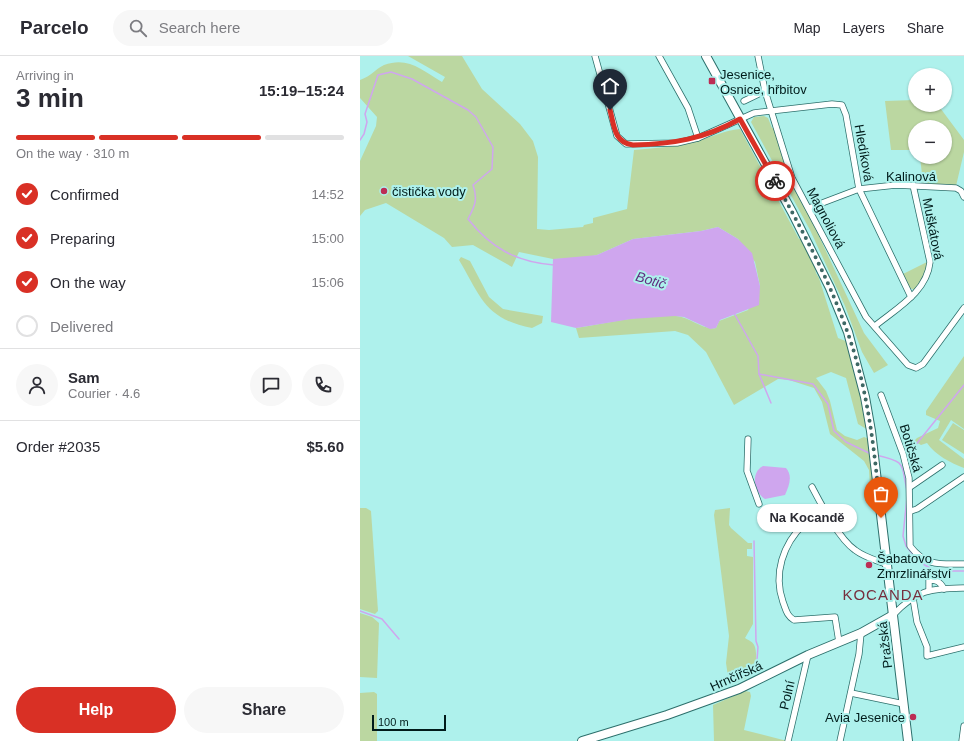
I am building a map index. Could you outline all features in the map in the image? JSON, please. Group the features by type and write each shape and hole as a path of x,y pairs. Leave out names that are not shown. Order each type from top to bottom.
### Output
{"main road":[{"name":"Pražská","path":"706,56 815,257 848,332 865,397 874,455 908,741"},
{"name":"Hrnčířská","path":"582,741 705,703 754,682 808,655 861,633 893,614"}],"street":[{"name":"Hledíková","path":"596,56 617,136 626,144 677,143 698,138 754,112 832,104 842,105 846,115 859,189 911,297"},
{"path":"659,56 688,108 698,138"},
{"name":"Magnoliová","path":"758,56 765,91 792,178 866,317 908,366 914,368 923,364 964,308"},
{"path":"744,101 765,91"},
{"name":"Kalinová","path":"809,208 859,189 913,185 956,188 961,191 964,197"},
{"name":"Muškátová","path":"874,326 911,297 925,282 929,273 930,262 913,185"},
{"name":"Botičská","path":"881,395 903,454 910,488 910,543 912,548 924,560 933,564 964,564"},
{"path":"748,439 747,471 759,504"},
{"path":"910,488 942,465"},
{"path":"911,511 917,509 964,477"},
{"path":"812,487 828,517 854,549 869,558 886,564"},
{"path":"828,517 804,515 804,524 792,535 784,551 778,575 782,598 788,617 794,620 836,617 839,642"},
{"path":"929,590 928,580 936,580 941,583 944,588"},
{"path":"893,614 921,592 944,588 964,588"},
{"path":"913,598 917,622 927,647 927,656 964,647"},
{"path":"840,741 859,654 861,633"},
{"name":"Polní","path":"788,741 808,655"},
{"path":"851,692 904,704"},
{"path":"962,741 964,726"}],"green space":[{"path":"408,56 462,56 482,89 520,124 533,141 538,157 537,229 549,230 583,227 584,225 593,223 593,218 627,209 634,150 683,145 740,129 799,239 801,239 813,258 816,273 819,278 838,338 848,342 859,379 868,430 858,424 846,378 831,372 816,378 826,391 837,430 845,436 857,440 864,437 869,439 874,487 870,486 869,470 864,461 830,434 822,402 814,388 789,380 778,379 734,405 706,352 688,335 675,331 579,338 576,328 651,316 676,316 706,327 716,328 719,321 748,310 760,286 755,262 738,239 718,227 701,231 633,239 597,255 585,258 553,259 519,252 512,267 473,245 452,247 444,238 386,203 365,210 360,216 360,161 376,126 377,117 360,98 360,80 368,77 384,65 400,62 408,63 421,69 442,82 445,77"},
{"path":"908,100 908,112 943,112 949,120 908,120 908,150 891,150 885,101"},
{"path":"764,116 768,118 772,128 774,128 794,189 812,221 864,333 888,365 874,373 862,352 845,306 810,230 751,122 754,117"},
{"path":"952,124 964,140 964,152 956,186 923,183 921,164 952,164"},
{"path":"461,257 470,261 489,297 503,309 543,316 542,323 532,328 504,319 494,312 479,295 473,285 459,260"},
{"path":"927,262 924,278 916,290 913,290 908,285 903,274"},
{"path":"964,356 964,429 951,420 939,440 964,459 964,468 939,455 927,443 921,445 914,441 917,438 938,428 940,421 926,415 926,411"},
{"path":"953,423 964,430 964,454 942,440"},
{"path":"360,508 366,508 371,511 378,611 375,614 360,609"},
{"path":"730,508 729,525 748,543 752,543 752,549 747,549 747,556 753,557 753,624 745,638 752,642 756,650 755,666 751,676 731,685 729,683 726,663 729,636 714,515 715,510"},
{"path":"360,613 372,617 379,623 377,678 360,677"},
{"path":"745,691 750,692 751,696 744,730 787,741 714,741 713,705"},
{"path":"374,692 377,694 377,741 360,741 360,693"}],"water":[{"path":"718,227 738,239 752,253 760,286 759,305 720,320 716,328 710,329 684,317 675,316 631,319 576,328 551,322 553,259 597,255 633,239 701,231"},
{"path":"763,466 786,468 790,478 785,495 765,499 761,496 756,487 755,478 756,473"}],"waterway":[{"name":"Botič","path":"360,140 364,134 367,122 365,114 378,75 391,72 412,79 468,110 476,117 493,147 492,169 473,185 475,202 468,219 486,238 505,252 528,261 554,265"},
{"name":"Botič","path":"734,313 758,356 759,374 813,384 828,404 834,431 846,442 871,454"},
{"path":"759,374 771,403"},
{"path":"914,447 964,385"},
{"name":"Botič","path":"876,455 893,460 900,465 904,474 907,491"},
{"name":"Botič","path":"907,497 903,536 906,546 918,561 935,571 964,571"},
{"path":"754,541 756,641 758,647 756,673"},
{"path":"360,611 382,619 399,639"}],"way so far":[{"path":"775,181 830,288 848,332 867,408 874,451 881,518"}],"place":[{"name":"Jesenice, Osnice, hřbitov","path":"712,81"},
{"name":"čistička vody","path":"384,191"},
{"name":"Na Kocandě","path":"881,518"},
{"name":"Šabatovo Zmrzlinářství","path":"869,565"},
{"name":"Avia Jesenice","path":"913,717"}],"district":[{"name":"KOCANDA","path":"883,594"}],"route":[{"path":"610,110 617,136 626,144 633,145 677,143 698,138 740,119 775,181"}]}
